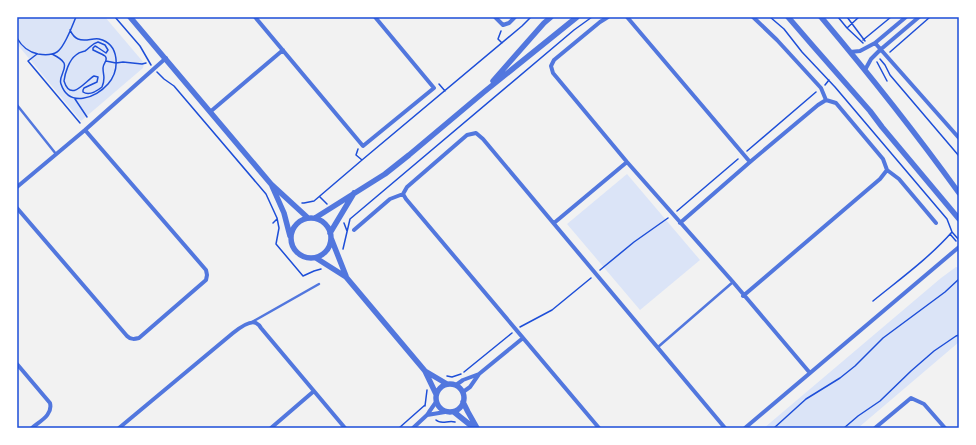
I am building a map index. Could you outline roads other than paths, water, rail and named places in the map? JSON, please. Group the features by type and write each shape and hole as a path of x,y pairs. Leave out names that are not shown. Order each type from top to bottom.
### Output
{"street":[{"path":"130,17 271,184 308,218"},
{"path":"255,17 364,146 434,88 375,17"},
{"path":"495,17 503,25 509,23 515,17"},
{"path":"484,92 544,23 551,17"},
{"path":"315,218 385,174 577,17"},
{"path":"608,17 554,60 551,66 553,73 626,162 733,282 810,373"},
{"path":"627,17 750,162"},
{"path":"753,17 777,40 821,88 826,100"},
{"path":"788,17 870,111 882,128 959,219"},
{"path":"820,17 865,70 931,154 959,193"},
{"path":"850,52 860,51 869,47 906,17"},
{"path":"865,70 871,59 880,50 919,17"},
{"path":"875,43 959,138"},
{"path":"210,112 283,50"},
{"path":"17,187 85,130 166,58"},
{"path":"680,223 750,162 826,100 836,103 883,159 887,170 899,179 936,223"},
{"path":"17,208 131,339 139,338 203,284 206,280 206,270 85,130"},
{"path":"354,230 390,199 403,194 406,187 467,135 476,133 483,139 554,223 725,428"},
{"path":"554,223 626,162"},
{"path":"744,296 880,178 887,170"},
{"path":"271,184 284,213 293,249 297,254 309,258 316,258 326,251 330,245 331,236 355,192"},
{"path":"403,194 599,428"},
{"path":"290,236 296,224 301,220 308,218 321,220 326,225 331,236 346,277"},
{"path":"745,428 959,247"},
{"path":"316,258 346,277 425,371 436,394"},
{"path":"119,428 233,333 242,326 252,322 256,323 261,328 345,428"},
{"path":"463,392 470,387 480,374 523,338"},
{"path":"17,364 50,403 51,407 48,414 32,428"},
{"path":"425,371 447,384"},
{"path":"456,385 463,380 480,374"},
{"path":"427,415 454,412 458,410 464,397 463,392 456,385 447,384 438,389 435,398 436,402 445,412"},
{"path":"271,428 314,391"},
{"path":"875,428 911,398 924,404 945,428"},
{"path":"413,428 427,415 436,402"},
{"path":"463,402 477,428"},
{"path":"454,412 474,428"}],"lane":[{"path":"17,105 56,154"},
{"path":"658,347 733,282"},
{"path":"252,322 319,284"}]}
